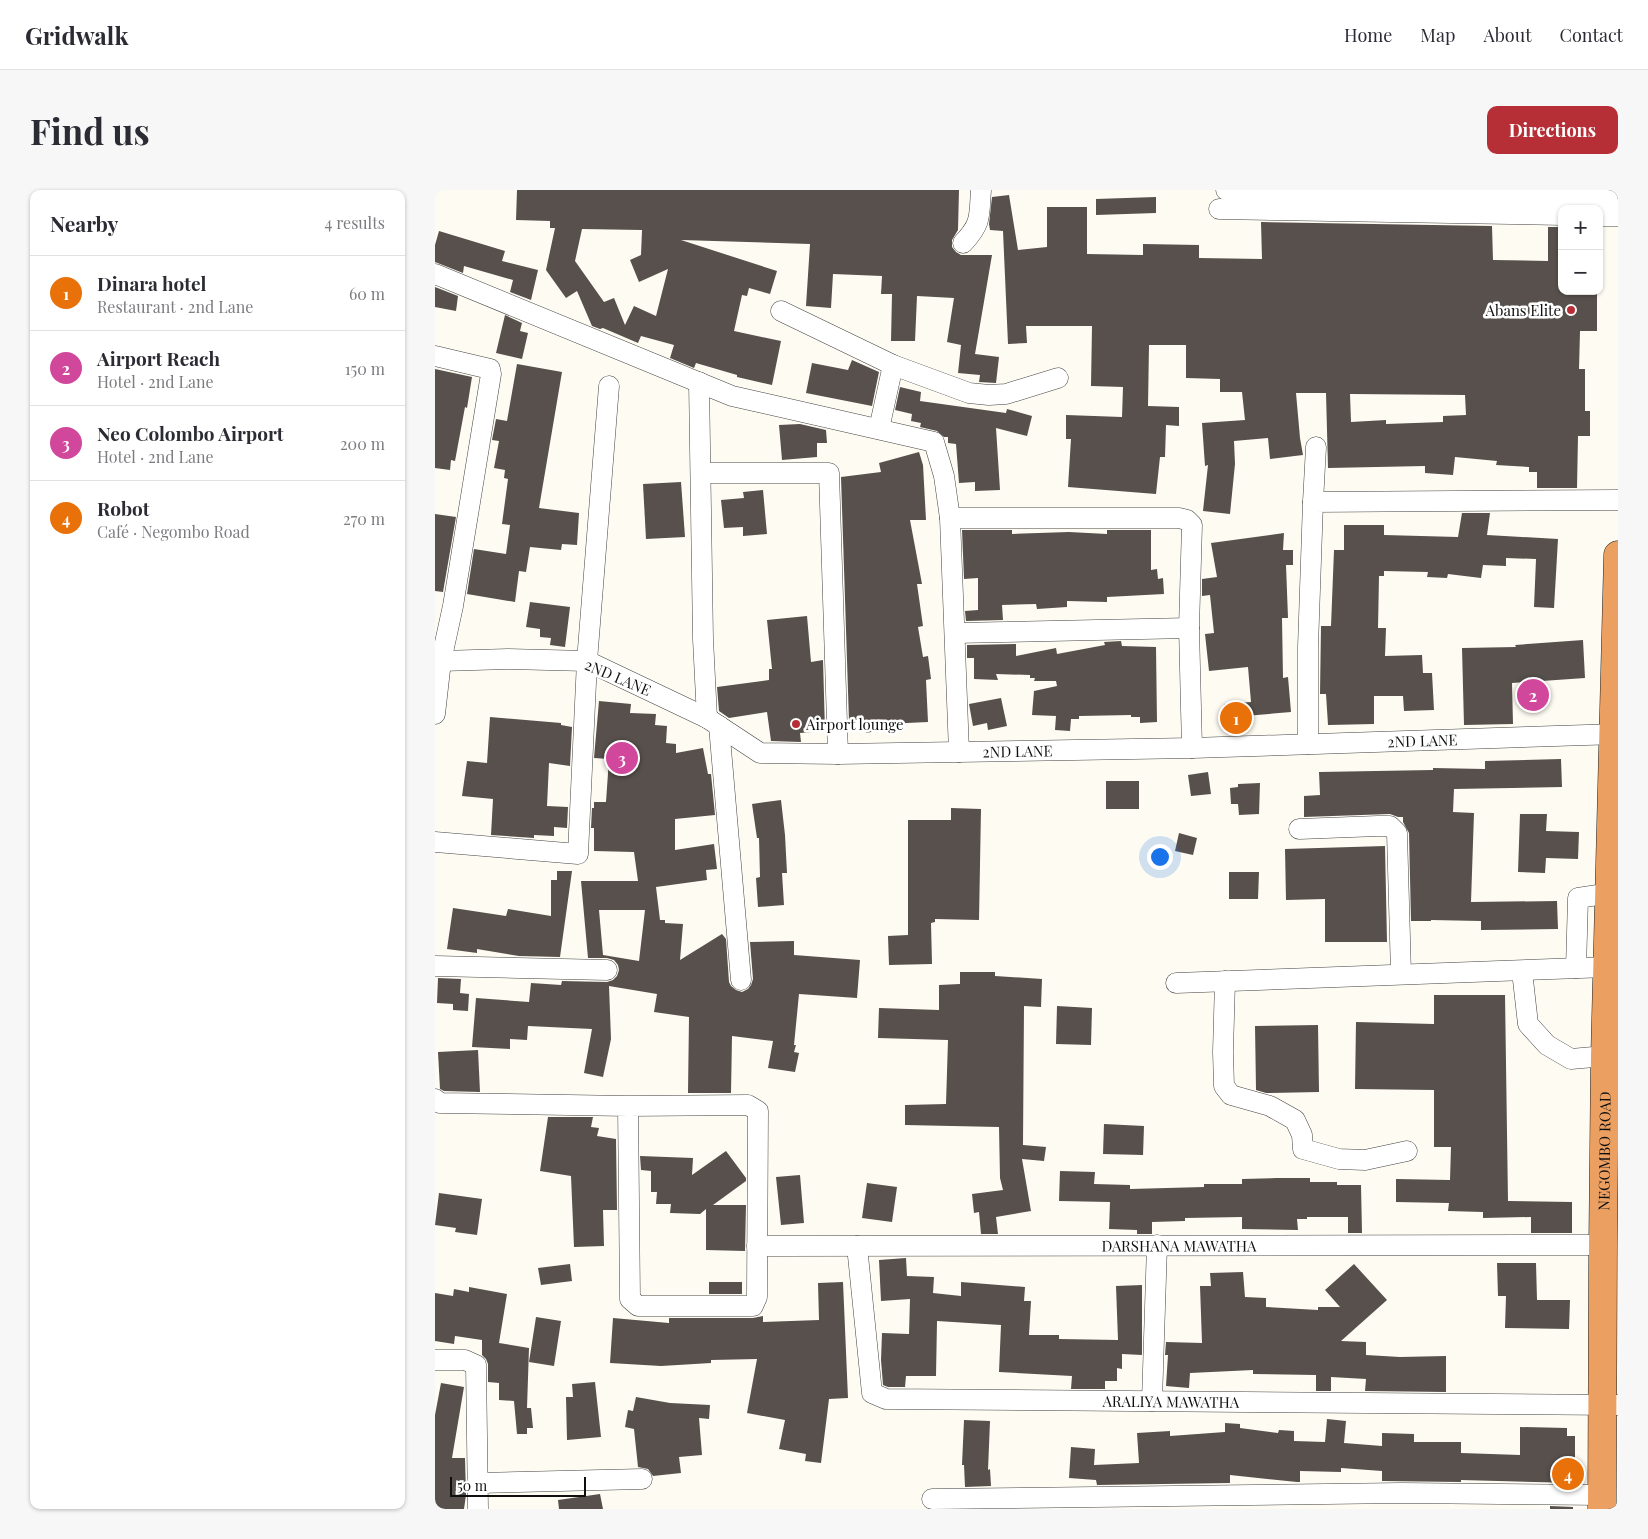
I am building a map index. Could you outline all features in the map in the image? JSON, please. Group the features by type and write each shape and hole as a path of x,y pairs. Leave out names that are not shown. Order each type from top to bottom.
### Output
{"highway":[{"name":"NEGOMBO ROAD","path":"1602,1502 1610,1405 1603,1245 1605,1056 1608,967 1614,892 1618,555"}],"street":[{"path":"963,242 974,231 979,219 981,190"},
{"path":"1226,190 1618,198"},
{"path":"1219,209 1558,215"},
{"path":"1603,216 1618,216"},
{"path":"435,274 732,396 934,442 944,476 950,518 959,752"},
{"path":"781,311 893,365 969,393 1006,394 1058,378"},
{"path":"435,356 490,369 491,374 444,604 441,661 435,712"},
{"path":"879,429 893,365"},
{"path":"699,382 703,639 741,980"},
{"path":"435,842 578,854 587,661 609,386"},
{"path":"1308,744 1308,648 1316,447"},
{"path":"701,473 829,473 838,754"},
{"path":"1313,502 1618,500"},
{"path":"950,518 1179,518 1187,520 1192,526 1189,628 1191,748"},
{"path":"955,633 1189,628"},
{"name":"2ND LANE","path":"441,661 508,659 587,661 713,722 759,753 838,754 1191,748 1615,734"},
{"path":"1299,828 1390,826 1397,833 1401,974"},
{"path":"1576,968 1578,898 1614,892"},
{"path":"435,966 607,970"},
{"path":"1176,983 1608,967"},
{"path":"1522,971 1528,1024 1547,1045 1571,1058 1605,1056"},
{"path":"1225,981 1224,1086 1231,1095 1270,1106 1295,1120 1302,1135 1303,1149 1339,1159 1365,1160 1407,1151"},
{"path":"435,1099 440,1103 628,1106 749,1105 758,1112 757,1297 753,1306 638,1306 630,1299 628,1106"},
{"path":"1152,1401 1157,1245"},
{"name":"DARSHANA MAWATHA","path":"757,1246 1603,1245"},
{"name":"ARALIYA MAWATHA","path":"857,1246 872,1393 886,1399 1610,1405"},
{"path":"435,1360 465,1360 476,1365 478,1509"},
{"path":"477,1483 642,1479"},
{"path":"932,1499 1401,1493 1602,1502"}],"building":[{"path":"517,190 959,190 958,230 952,240 952,247 961,255 992,255 975,354 999,357 996,383 979,382 980,375 958,373 961,345 947,342 954,298 917,296 915,341 891,341 892,294 881,294 882,276 833,274 831,308 806,306 810,244 681,240 777,271 770,294 749,288 747,296 742,295 734,331 781,341 772,385 737,377 737,375 696,363 694,368 670,358 674,345 641,336 638,343 603,328 600,329 592,326 577,291 566,298 546,270 555,228 550,228 550,221 516,220","holes":["582,229 642,230 641,255 630,260 639,282 668,269 656,316 634,306 625,325 614,298 604,302 575,261"]},
{"path":"1009,195 1018,250 1047,247 1047,207 1087,207 1087,254 1143,255 1143,244 1199,245 1199,258 1262,259 1261,222 1492,226 1493,260 1548,261 1548,227 1558,227 1558,295 1597,295 1597,331 1580,331 1579,369 1585,369 1585,411 1590,411 1590,436 1578,436 1577,488 1537,488 1537,472 1529,472 1529,467 1496,465 1497,461 1455,457 1453,475 1425,473 1425,466 1328,468 1326,393 1296,393 1303,455 1270,459 1268,438 1234,441 1235,464 1230,514 1203,511 1208,465 1205,466 1202,423 1245,420 1242,392 1220,392 1220,379 1186,378 1186,345 1149,345 1148,406 1179,407 1179,426 1166,425 1165,457 1160,457 1156,494 1068,487 1071,439 1066,439 1066,415 1122,417 1123,387 1091,386 1092,326 1026,326 1027,343 1008,344 1003,231 990,230 992,197","holes":["1350,394 1465,395 1466,415 1443,416 1443,422 1386,424 1386,420 1351,422"]},
{"path":"1156,197 1156,213 1096,215 1096,199"},
{"path":"439,231 505,251 502,261 538,270 531,300 510,292 513,280 464,266 463,273 435,262 435,245"},
{"path":"435,287 458,296 456,311 435,307"},
{"path":"505,315 522,323 520,331 528,333 522,359 496,353"},
{"path":"852,360 879,372 872,406 806,393 812,363 848,370"},
{"path":"517,364 562,372 539,508 579,513 577,545 562,544 561,550 530,547 526,572 519,571 515,602 467,594 474,549 506,554 510,525 502,524 508,479 504,478 505,470 494,468 499,441 492,440 496,419 507,421"},
{"path":"435,369 472,377 455,461 451,460 450,470 435,468"},
{"path":"900,387 921,392 920,401 1006,413 1007,409 1032,416 1027,436 996,428 1000,490 975,491 975,482 959,483 956,444 948,443 948,437 944,437 937,431 920,427 921,423 911,421 912,414 895,410"},
{"path":"800,424 826,430 827,443 817,443 817,457 782,460 779,425"},
{"path":"919,452 923,465 926,520 910,520 922,584 917,584 923,626 918,627 923,657 928,656 931,679 926,680 928,722 886,724 887,729 866,733 864,719 849,721 841,477 881,472 879,463"},
{"path":"681,482 685,537 646,539 643,484"},
{"path":"763,490 767,534 743,536 743,527 724,528 721,500 744,498 743,492"},
{"path":"1462,513 1490,513 1487,535 1558,539 1554,608 1534,607 1536,559 1506,558 1506,566 1483,565 1481,578 1448,574 1447,578 1427,577 1428,572 1384,571 1384,576 1379,576 1378,628 1386,628 1385,656 1422,655 1423,673 1432,673 1434,710 1404,711 1403,696 1374,696 1374,724 1328,725 1326,694 1320,694 1321,626 1331,626 1334,550 1344,550 1344,525 1384,525 1384,535 1458,537"},
{"path":"435,514 456,517 443,592 435,591"},
{"path":"962,530 1012,530 1012,534 1069,532 1107,534 1107,530 1151,530 1151,570 1157,569 1158,579 1163,578 1164,594 1107,597 1107,602 1067,601 1067,607 1037,609 1036,604 1002,605 1003,620 966,621 965,611 978,610 978,578 964,579"},
{"path":"1284,533 1283,550 1293,550 1293,565 1286,565 1288,618 1282,618 1283,678 1288,677 1291,712 1245,716 1247,732 1227,734 1224,704 1251,702 1248,667 1209,671 1205,634 1214,633 1210,595 1202,596 1202,579 1217,577 1211,543"},
{"path":"530,602 570,607 565,647 550,645 551,638 540,637 540,629 526,627"},
{"path":"807,616 811,662 823,660 825,731 800,733 801,742 771,741 767,712 729,718 719,711 717,687 769,680 769,669 772,669 767,620"},
{"path":"1583,640 1585,678 1512,683 1513,724 1464,725 1462,648 1516,647 1515,645"},
{"path":"1121,641 1122,646 1156,647 1157,722 1140,723 1140,717 1131,717 1131,715 1079,716 1079,719 1071,719 1070,731 1055,730 1056,716 1032,715 1034,691 1057,686 1056,681 1034,681 1035,678 1030,678 1030,675 996,674 998,680 974,679 974,658 967,658 967,645 1016,644 1016,656 1056,648 1057,654 1105,645 1104,642"},
{"path":"1001,698 1007,726 988,730 987,723 973,726 969,704"},
{"path":"599,701 631,704 630,713 656,714 655,725 667,726 666,743 676,744 676,753 703,748 708,774 711,774 715,815 675,819 675,850 714,844 717,869 706,870 707,880 656,887 660,920 665,920 665,923 683,924 680,960 722,934 726,939 729,982 736,990 742,992 748,989 753,979 750,942 794,941 794,955 860,960 857,998 799,994 794,1052 799,1053 795,1072 768,1068 773,1041 732,1036 731,1093 688,1093 689,1017 654,1012 657,994 609,986 611,1039 603,1077 584,1073 592,1029 528,1026 527,1040 510,1039 510,1049 472,1047 476,998 529,1002 531,983 561,985 562,981 607,982 617,976 619,970 614,960 588,958 581,881 638,881 634,852 594,851 594,828 591,828 592,808 594,808 594,802 606,802 609,759 594,758","holes":["599,910 645,910 639,961 603,955"]},
{"path":"490,717 561,723 561,725 572,727 570,766 549,763 547,806 568,807 567,828 554,827 554,836 534,835 534,838 491,835 493,799 462,796 467,761 487,763"},
{"path":"1561,759 1562,787 1454,789 1453,812 1474,813 1471,902 1557,901 1558,929 1481,930 1481,921 1411,921 1409,833 1403,822 1403,817 1390,814 1304,817 1304,796 1320,795 1319,772 1433,770 1433,768 1485,769 1485,761"},
{"path":"1208,772 1211,794 1191,796 1188,775"},
{"path":"1106,781 1139,781 1139,809 1106,809"},
{"path":"1260,783 1259,814 1239,815 1238,804 1231,804 1230,788 1238,787 1238,784"},
{"path":"781,800 787,873 782,873 784,905 758,907 756,878 760,877 759,838 757,838 752,804"},
{"path":"951,808 981,809 979,920 935,919 935,922 931,923 932,964 889,965 888,936 908,935 908,820 951,820"},
{"path":"1520,814 1547,814 1546,831 1579,832 1578,859 1546,858 1545,873 1518,872"},
{"path":"1179,833 1197,838 1193,855 1175,851"},
{"path":"1385,846 1387,942 1325,942 1325,899 1286,900 1285,849"},
{"path":"557,871 572,871 560,957 519,956 477,949 477,953 447,949 453,908 506,916 508,909 551,916 551,880 557,880"},
{"path":"1229,872 1259,872 1258,899 1229,899"},
{"path":"960,972 995,972 995,976 1042,979 1041,1007 1024,1006 1023,1145 1046,1147 1044,1161 1022,1159 1031,1211 996,1217 998,1234 981,1234 979,1212 974,1213 972,1194 1003,1190 1000,1178 999,1127 905,1125 905,1105 946,1104 948,1040 878,1038 879,1008 939,1010 939,985 960,984"},
{"path":"438,978 461,979 460,993 469,994 468,1011 453,1010 453,1004 437,1003"},
{"path":"1434,995 1505,995 1508,1201 1572,1202 1572,1233 1531,1233 1531,1217 1483,1218 1483,1212 1448,1211 1449,1203 1396,1202 1396,1179 1450,1180 1451,1147 1434,1147 1434,1090 1355,1089 1356,1022 1434,1024"},
{"path":"1057,1006 1092,1008 1091,1045 1056,1044"},
{"path":"1318,1025 1319,1092 1266,1093 1256,1090 1255,1026"},
{"path":"478,1050 480,1092 444,1091 440,1089 438,1052"},
{"path":"548,1117 593,1117 591,1127 599,1128 597,1136 616,1139 617,1210 603,1210 604,1246 574,1247 571,1176 540,1171"},
{"path":"1104,1124 1144,1126 1143,1155 1103,1154"},
{"path":"726,1151 746,1178 746,1181 713,1205 746,1205 745,1251 706,1250 706,1209 700,1214 670,1213 671,1204 656,1204 657,1192 651,1192 651,1171 641,1170 640,1156 693,1158 692,1175"},
{"path":"1060,1171 1095,1172 1094,1184 1130,1185 1130,1189 1204,1187 1204,1184 1242,1184 1242,1179 1277,1178 1310,1178 1310,1182 1337,1182 1337,1185 1361,1185 1362,1233 1348,1233 1348,1217 1307,1217 1307,1219 1297,1219 1298,1230 1242,1229 1242,1217 1185,1218 1185,1221 1152,1222 1152,1234 1137,1234 1137,1230 1109,1229 1110,1202 1059,1201"},
{"path":"800,1175 804,1223 781,1225 776,1177"},
{"path":"867,1183 897,1187 892,1222 862,1218"},
{"path":"439,1193 482,1199 477,1235 455,1232 456,1228 435,1225"},
{"path":"906,1258 907,1276 934,1277 933,1293 961,1296 961,1282 1025,1287 1024,1301 1031,1301 1029,1335 1059,1335 1059,1339 1118,1340 1116,1286 1142,1285 1142,1355 1122,1354 1122,1369 1117,1368 1117,1381 1105,1381 1105,1389 1071,1389 1072,1376 999,1372 1001,1325 937,1321 936,1376 906,1376 905,1387 888,1387 883,1385 881,1360 882,1333 909,1334 910,1299 881,1301 879,1260"},
{"path":"1497,1263 1536,1263 1537,1300 1570,1300 1569,1329 1505,1328 1506,1296 1498,1296"},
{"path":"570,1264 572,1281 541,1285 538,1268"},
{"path":"1354,1264 1387,1300 1341,1341 1366,1342 1366,1355 1400,1357 1446,1356 1446,1392 1365,1391 1366,1379 1331,1377 1331,1391 1316,1391 1316,1375 1253,1374 1253,1370 1190,1373 1189,1388 1166,1386 1168,1355 1165,1355 1166,1342 1202,1343 1200,1286 1211,1286 1210,1273 1243,1272 1245,1297 1266,1298 1266,1307 1318,1310 1318,1307 1340,1307 1325,1290"},
{"path":"709,1282 742,1282 742,1294 709,1294"},
{"path":"843,1282 848,1398 829,1399 821,1463 805,1461 806,1454 779,1449 785,1420 747,1413 757,1359 711,1360 711,1363 661,1366 610,1363 613,1318 669,1323 669,1318 753,1318 763,1316 763,1322 819,1320 818,1283"},
{"path":"469,1287 507,1294 499,1343 529,1348 527,1408 531,1408 533,1428 527,1428 527,1434 517,1434 514,1401 499,1400 499,1383 488,1382 488,1364 482,1355 482,1340 455,1336 454,1344 435,1341 435,1293 453,1296 454,1289 469,1292"},
{"path":"536,1317 561,1321 554,1366 529,1362"},
{"path":"595,1382 601,1437 567,1440 566,1397 573,1397 572,1384"},
{"path":"441,1383 464,1387 452,1458 465,1458 466,1495 464,1509 435,1509 435,1415"},
{"path":"636,1397 670,1403 710,1405 709,1419 699,1418 702,1455 679,1457 681,1473 653,1476 648,1469 638,1467 634,1429 625,1427 628,1410 633,1411"},
{"path":"1327,1419 1346,1421 1344,1443 1382,1446 1382,1433 1414,1434 1414,1442 1461,1442 1461,1453 1520,1455 1520,1427 1567,1428 1567,1436 1575,1436 1575,1483 1461,1480 1461,1482 1382,1481 1382,1471 1341,1468 1341,1472 1300,1471 1300,1482 1230,1475 1230,1483 1097,1485 1096,1480 1069,1478 1071,1447 1095,1449 1094,1465 1139,1463 1137,1433 1170,1431 1170,1436 1225,1432 1225,1423 1240,1424 1240,1428 1278,1433 1279,1430 1294,1431 1294,1441 1325,1442"},
{"path":"964,1420 990,1421 988,1470 990,1469 991,1486 965,1487 964,1465 962,1465"},
{"path":"600,1494 603,1509 559,1509 558,1500"},
{"path":"1550,1506 1573,1507 1573,1509 1550,1509"}],"place":[{"name":"Abans Elite","path":"1571,310"},
{"name":"Airport Reach","path":"1533,695"},
{"name":"Dinara hotel","path":"1236,718"},
{"name":"Airport lounge","path":"796,724"},
{"name":"Neo Colombo Airport","path":"622,758"},
{"name":"Robot","path":"1568,1474"}]}
